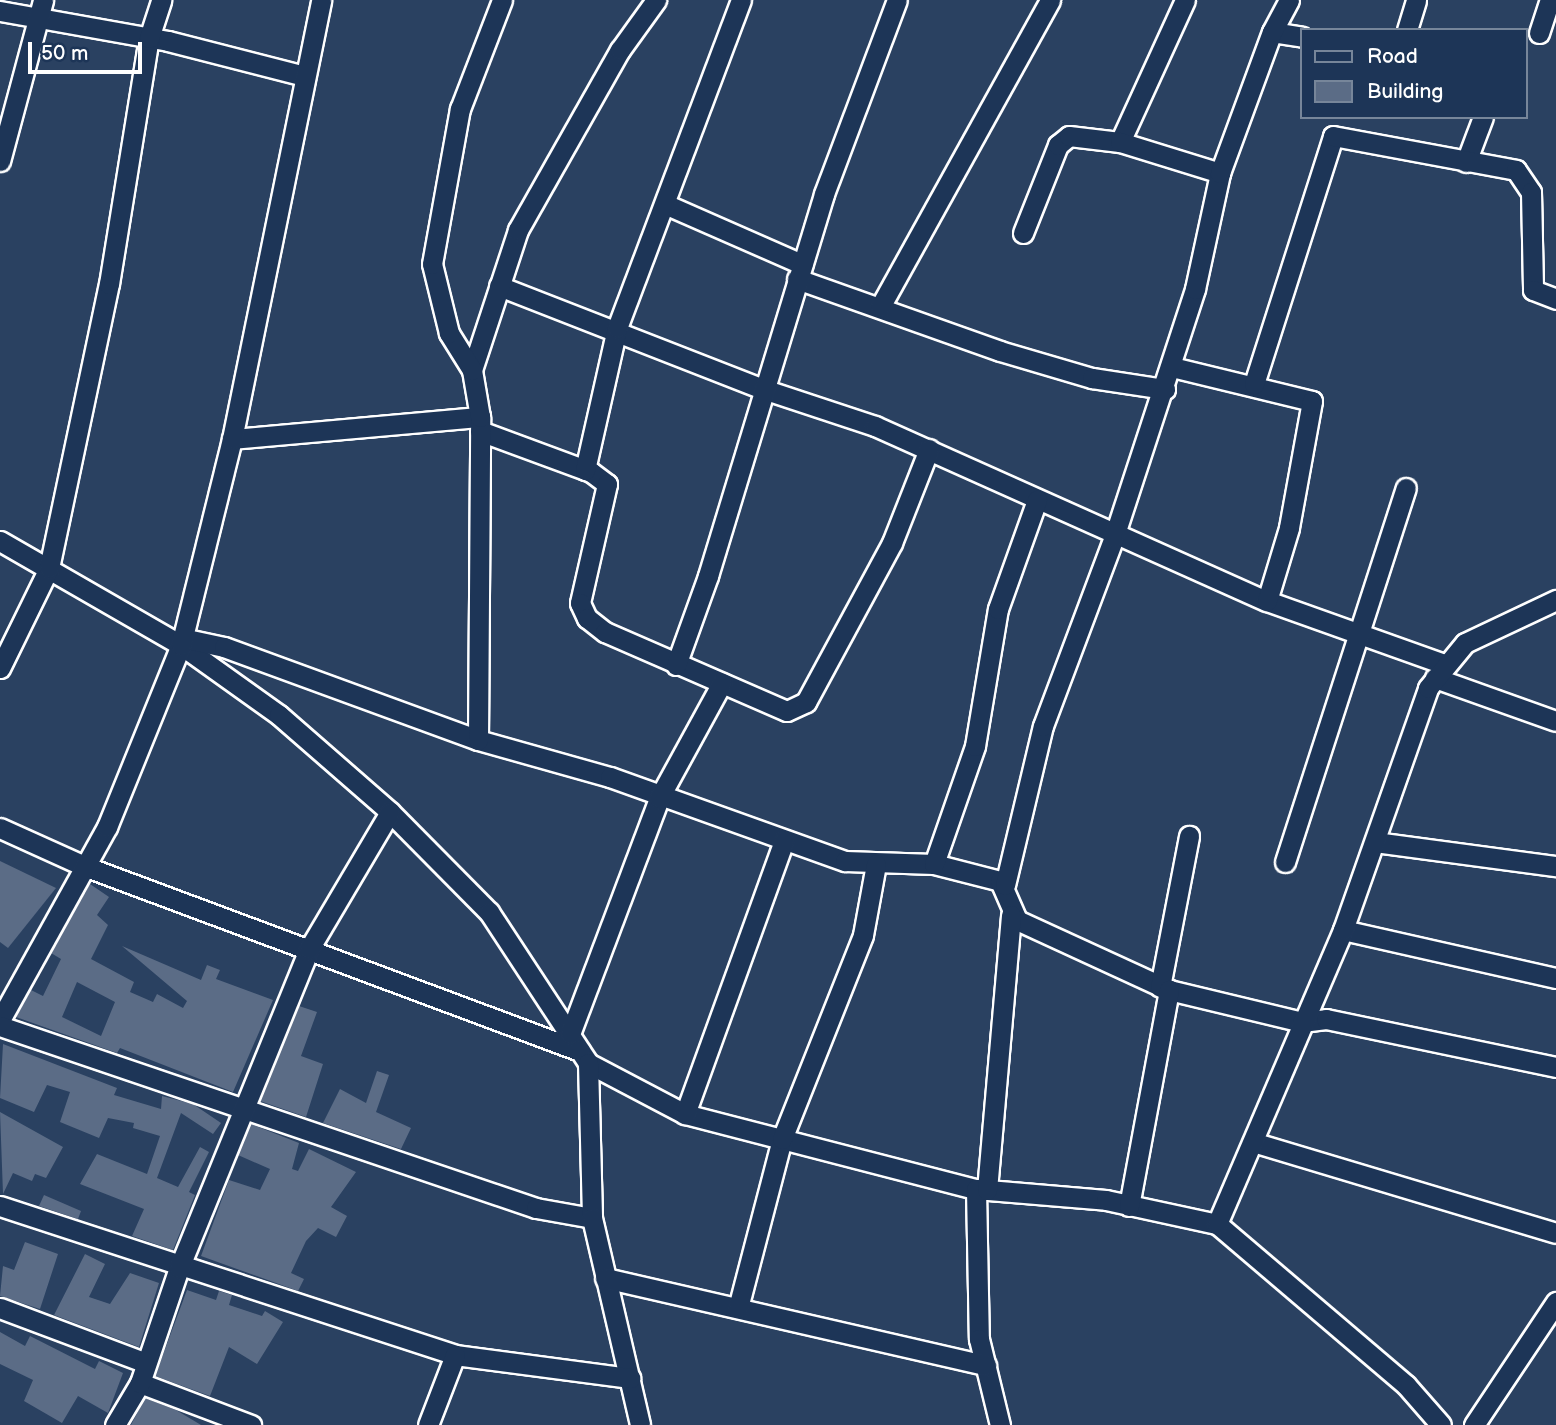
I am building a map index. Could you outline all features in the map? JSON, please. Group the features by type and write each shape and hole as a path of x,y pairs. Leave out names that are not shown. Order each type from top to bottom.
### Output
{"street":[{"path":"0,668 49,568 109,284 149,38 161,0"},
{"path":"0,1020 112,815 181,641 232,439 321,0"},
{"path":"478,740 480,424 472,370 449,333 432,264 460,110 502,0"},
{"path":"472,370 518,230 620,50 656,0"},
{"path":"585,470 617,328 741,0"},
{"path":"676,665 800,272 897,0"},
{"path":"880,307 1050,0"},
{"path":"1120,142 1185,0"},
{"path":"1000,1425 979,1339 981,1190 1012,915 1005,885 1043,726 1114,537 1172,367 1195,289 1220,173 1272,32 1289,0"},
{"path":"1408,28 1416,0"},
{"path":"1540,32 1550,0"},
{"path":"0,161 41,10"},
{"path":"0,11 41,10 304,76"},
{"path":"1272,32 1300,37"},
{"path":"1466,162 1482,119"},
{"path":"1023,233 1058,145 1081,135 1120,142 1220,173"},
{"path":"1254,384 1333,136 1516,170 1526,177 1533,290 1556,299"},
{"path":"665,204 800,272 880,307 1079,374 1165,389"},
{"path":"499,286 617,328 763,390 929,449 1114,537 1556,721"},
{"path":"1172,367 1306,395 1314,410 1267,601"},
{"path":"232,439 480,424 585,470 607,484 607,497 582,594 587,618 605,632 787,711 806,702 892,543 929,449"},
{"path":"1284,862 1361,638 1406,488"},
{"path":"934,864 975,746 998,609 1037,500"},
{"path":"0,541 181,641 279,715 390,813 489,912 579,1049"},
{"path":"1217,1224 1256,1143 1302,1021 1343,930 1439,671 1465,643 1556,600"},
{"path":"181,641 224,647 478,740 610,777 659,799 845,861 934,864 1005,885"},
{"path":"640,1425 592,1218 579,1049 659,799 722,683"},
{"path":"115,1425 140,1383 179,1268 247,1111 309,949 390,813"},
{"path":"0,828 84,866 579,1049 685,1114 981,1190 1129,1206 1217,1224 1406,1385 1441,1425"},
{"path":"1129,1206 1189,836"},
{"path":"685,1114 784,840"},
{"path":"1375,842 1556,866"},
{"path":"738,1308 782,1139 863,934 876,864"},
{"path":"1012,915 1165,988 1302,1021 1326,1019 1556,1067"},
{"path":"1343,930 1556,978"},
{"path":"0,1026 536,1209 592,1218"},
{"path":"1256,1143 1556,1233"},
{"path":"0,1206 179,1268 455,1354 630,1378"},
{"path":"605,1278 986,1365"},
{"path":"1474,1425 1556,1302"},
{"path":"0,1308 146,1363"},
{"path":"428,1425 455,1354"},
{"path":"140,1383 251,1425"}],"building":[{"path":"0,861 56,888 8,948 0,942"},
{"path":"90,884 109,897 97,915 108,925 91,959 134,982 130,992 153,1002 157,994 183,1008 187,1001 122,946 201,980 207,965 220,970 216,979 273,1000 233,1092 120,1048 117,1053 16,1017 31,990 43,996 61,959 51,953","holes":["77,982 115,1002 101,1036 62,1017"]},
{"path":"299,1006 317,1012 301,1056 323,1064 306,1117 260,1101"},
{"path":"3,1044 117,1088 114,1095 161,1109 162,1096 193,1104 221,1123 213,1134 181,1113 157,1178 178,1187 200,1147 209,1152 189,1192 195,1195 173,1250 132,1236 144,1209 80,1184 97,1154 147,1174 160,1136 133,1128 134,1123 108,1118 99,1138 60,1122 70,1092 47,1085 34,1112 0,1098"},
{"path":"377,1071 389,1075 376,1112 411,1128 401,1149 323,1123 340,1089 366,1103"},
{"path":"0,1112 63,1147 46,1178 35,1174 32,1181 13,1173 3,1194"},
{"path":"251,1124 299,1143 292,1169 298,1171 309,1149 356,1172 331,1207 347,1216 336,1237 318,1228 306,1241 291,1273 304,1279 298,1291 201,1256 229,1180 260,1190 270,1169 238,1155"},
{"path":"44,1195 81,1211 78,1219 39,1206"},
{"path":"25,1242 58,1254 40,1309 0,1296 3,1266 14,1270"},
{"path":"85,1254 105,1264 89,1297 110,1304 130,1273 159,1283 139,1347 54,1315"},
{"path":"187,1290 216,1300 219,1291 232,1295 229,1305 262,1316 265,1311 283,1322 257,1364 229,1347 210,1396 155,1376"},
{"path":"0,1332 25,1346 30,1336 95,1369 99,1361 123,1373 108,1413 78,1396 62,1423 24,1401 33,1380 0,1364"},
{"path":"145,1398 176,1410 201,1425 131,1425"}]}
